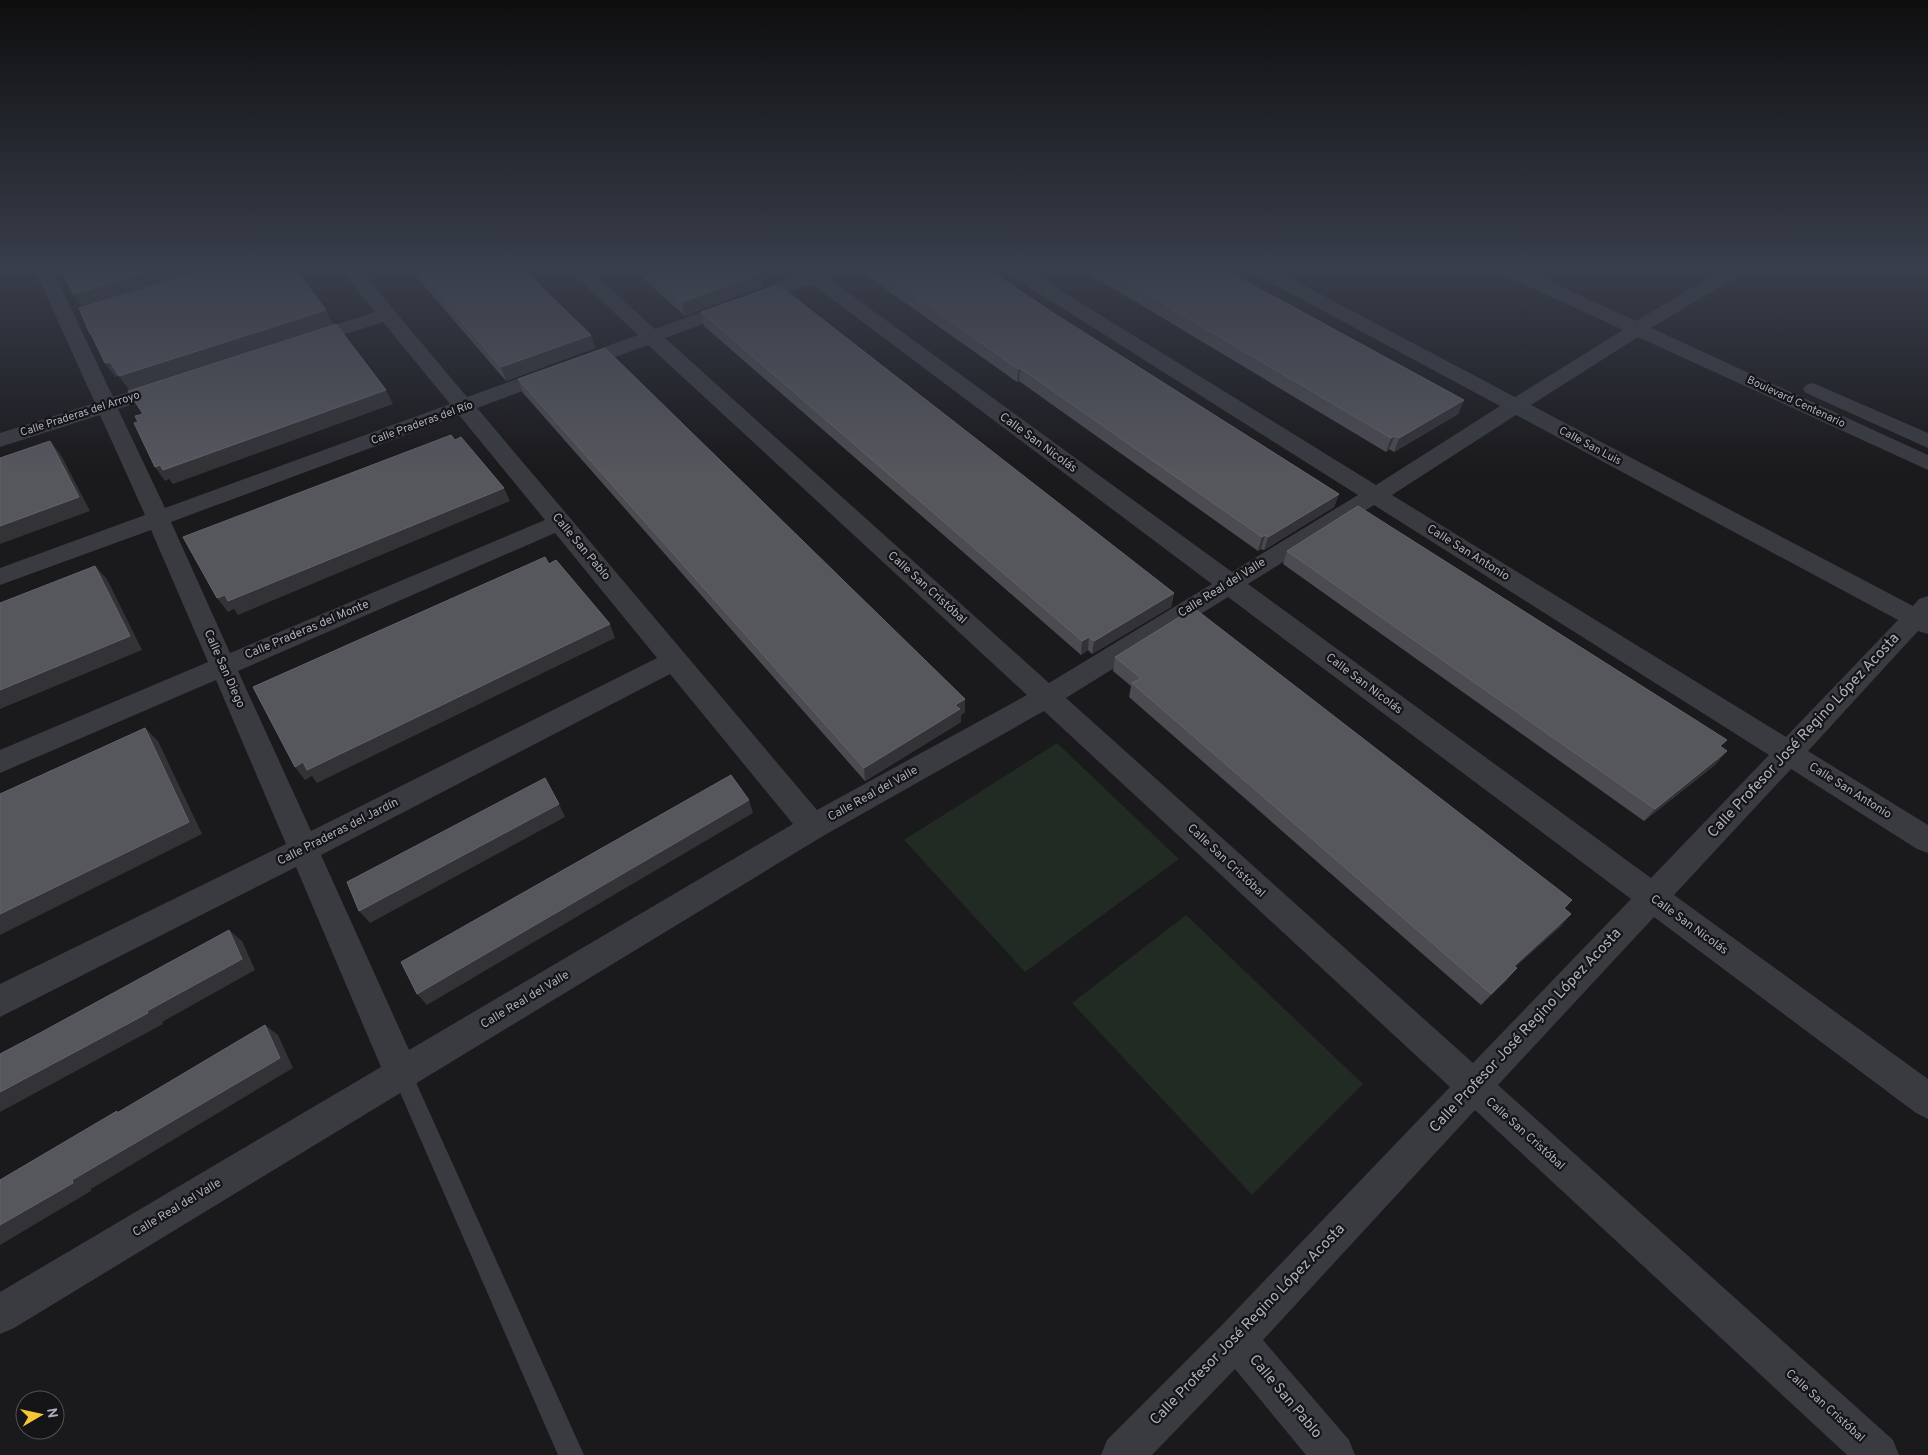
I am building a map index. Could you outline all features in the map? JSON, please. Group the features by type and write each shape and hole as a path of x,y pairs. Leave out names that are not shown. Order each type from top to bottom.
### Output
{"street":[{"name":"Calle San Diego","path":"81,334 106,406 158,518 402,1074"},
{"path":"285,348 328,334"},
{"name":"Calle San Pablo","path":"404,334 813,827"},
{"name":"Calle San Cristóbal","path":"648,334 1878,1455"},
{"name":"Calle Praderas del Río","path":"0,577 662,334"},
{"name":"Calle San Nicolás","path":"891,334 1928,1101"},
{"name":"Calle San Antonio","path":"1117,334 1928,840"},
{"name":"Calle San Luis","path":"1380,334 1514,406 1924,616"},
{"name":"Calle Real del Valle","path":"0,1314 813,827 1047,697 1375,495 1630,334"},
{"name":"Boulevard Centenario","path":"1666,334 1928,463"},
{"name":"Boulevard Centenario","path":"1670,334 1928,441"},
{"name":"Calle Praderas del Arroyo","path":"0,440 181,382"},
{"name":"Calle Praderas del Monte","path":"0,762 560,522"},
{"name":"Calle Profesor José Regino López Acosta","path":"1122,1455 1236,1339 1789,753 1924,616"},
{"name":"Calle Praderas del Jardín","path":"0,1001 675,660"},
{"name":"Calle San Pablo","path":"1236,1339 1334,1455"}],"lane":[{"path":"402,1074 571,1455"}],"shaded area":[{"path":"1057,743 1179,859 1025,972 904,840"},
{"path":"1186,915 1363,1084 1252,1195 1072,1003"}],"building":[{"path":"90,334 251,334 119,376 110,362 105,363"},
{"path":"305,334 344,334 386,390 163,470 160,465 155,467 134,423 138,422 135,416 143,414 128,391"},
{"path":"472,334 591,335 501,367"},
{"path":"726,334 841,334 1174,593 1094,641 1089,637 1082,641"},
{"path":"968,334 1086,334 1339,494 1268,537 1265,535 1262,537 1020,368 1018,369"},
{"path":"1214,334 1343,334 1464,400 1399,438 1395,436 1391,438"},
{"path":"605,348 965,699 955,705 960,709 864,768 518,379"},
{"path":"451,435 455,440 461,437 504,488 228,601 225,595 217,598 183,537"},
{"path":"50,441 79,497 0,526 0,458"},
{"path":"1358,506 1727,740 1720,746 1727,751 1655,809 1287,551"},
{"path":"545,557 549,564 556,560 610,624 307,770 303,762 295,767 253,687"},
{"path":"95,566 130,636 0,690 0,603"},
{"path":"1194,608 1572,900 1564,908 1571,914 1514,966 1517,968 1491,994 1132,683 1141,678 1115,657"},
{"path":"145,728 189,822 0,914 0,794"},
{"path":"731,775 749,800 417,994 401,962"},
{"path":"545,778 559,804 359,911 347,882"},
{"path":"229,930 242,959 147,1011 148,1013 0,1092 0,1054"},
{"path":"265,1025 280,1058 72,1180 73,1183 0,1225 0,1180"}]}
